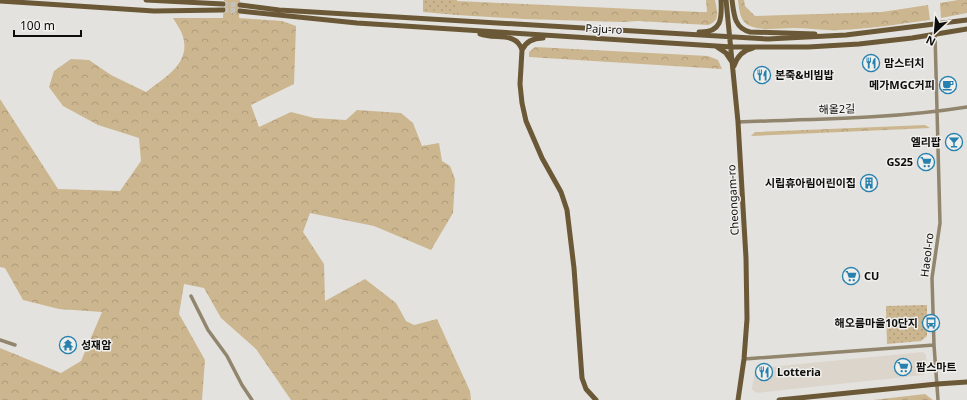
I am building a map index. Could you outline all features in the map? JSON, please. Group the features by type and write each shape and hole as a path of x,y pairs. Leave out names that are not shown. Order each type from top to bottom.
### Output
{"main road":[{"path":"146,0 223,4"},
{"path":"637,31 665,30 706,32 719,25 721,21 720,0"},
{"name":"Cheongam-ro","path":"726,0 734,67 746,258 747,319 744,359 738,400"},
{"path":"732,0 738,26 745,31 809,33 826,36"},
{"path":"0,1 154,11 223,10"},
{"name":"Paju-ro","path":"240,5 279,10 768,39 846,36 967,20"},
{"name":"Paju-ro","path":"240,11 356,23 475,32 732,47 808,47 859,44 967,29"},
{"path":"475,32 484,36 510,37 521,45 520,84 522,103 526,121 533,139 561,192 567,210 574,268 582,378 586,389 596,400"},
{"path":"522,50 524,46 533,39 557,36"},
{"path":"708,45 721,49 726,53 734,67"},
{"path":"734,67 739,56 744,52 759,47"},
{"path":"779,400 967,382"}],"street":[{"name":"Haeol-ro","path":"936,34 940,223 932,278 934,345 938,400"},
{"name":"해올2길","path":"738,122 900,115 937,112 967,107"},
{"path":"191,296 208,330 227,356 242,385 252,400"},
{"path":"0,340 15,345"},
{"path":"744,359 934,345"}],"shaded area":[{"path":"923,352 926,355 927,371 923,375 756,393 752,389 755,372 759,368"}],"green space":[{"path":"224,0 240,0 239,18 282,21 296,26 294,84 251,105 259,127 291,112 314,118 346,120 357,110 401,113 413,123 422,146 439,143 442,161 450,166 455,179 453,213 431,250 374,226 310,213 303,232 324,264 325,301 365,279 396,303 406,321 414,325 437,319 470,391 471,400 291,400 256,349 221,318 204,288 184,284 179,314 205,360 202,400 0,400 0,348 61,373 81,361 102,312 59,309 23,300 5,268 0,267 0,99 58,189 120,191 141,161 139,138 98,125 63,106 49,87 54,71 71,59 89,60 111,75 146,92 175,69 184,53 182,34 173,18 223,18"},
{"path":"423,0 457,0 457,15 423,12"},
{"path":"706,0 715,0 717,12 715,21 708,25 638,21 623,22 524,19 457,15 457,1 707,12"},
{"path":"738,0 744,0 745,6 755,16 882,12 928,5 930,20 884,26 833,30 755,28 744,22 742,19"},
{"path":"967,0 967,13 941,18 940,3"},
{"path":"535,47 708,56 718,60 722,69 529,57 529,52"},
{"path":"925,125 930,128 751,136 755,132"},
{"path":"927,305 927,336 921,341 887,344 886,306"},
{"path":"925,394 933,400 873,400"}],"tunnel":[{"path":"223,4 240,5"},
{"path":"223,10 240,11"}],"place":[{"name":"맘스터치","path":"871,63"},
{"name":"본죽&비빔밥","path":"762,75"},
{"name":"메가MGC커피","path":"948,85"},
{"name":"엘리팝","path":"954,142"},
{"name":"GS25","path":"926,162"},
{"name":"시립휴아림어린이집","path":"869,183"},
{"name":"CU","path":"851,276"},
{"name":"해오름마을10단지","path":"931,323"},
{"name":"성재암","path":"68,345"},
{"name":"팜스마트","path":"903,367"},
{"name":"Lotteria","path":"764,372"}]}
